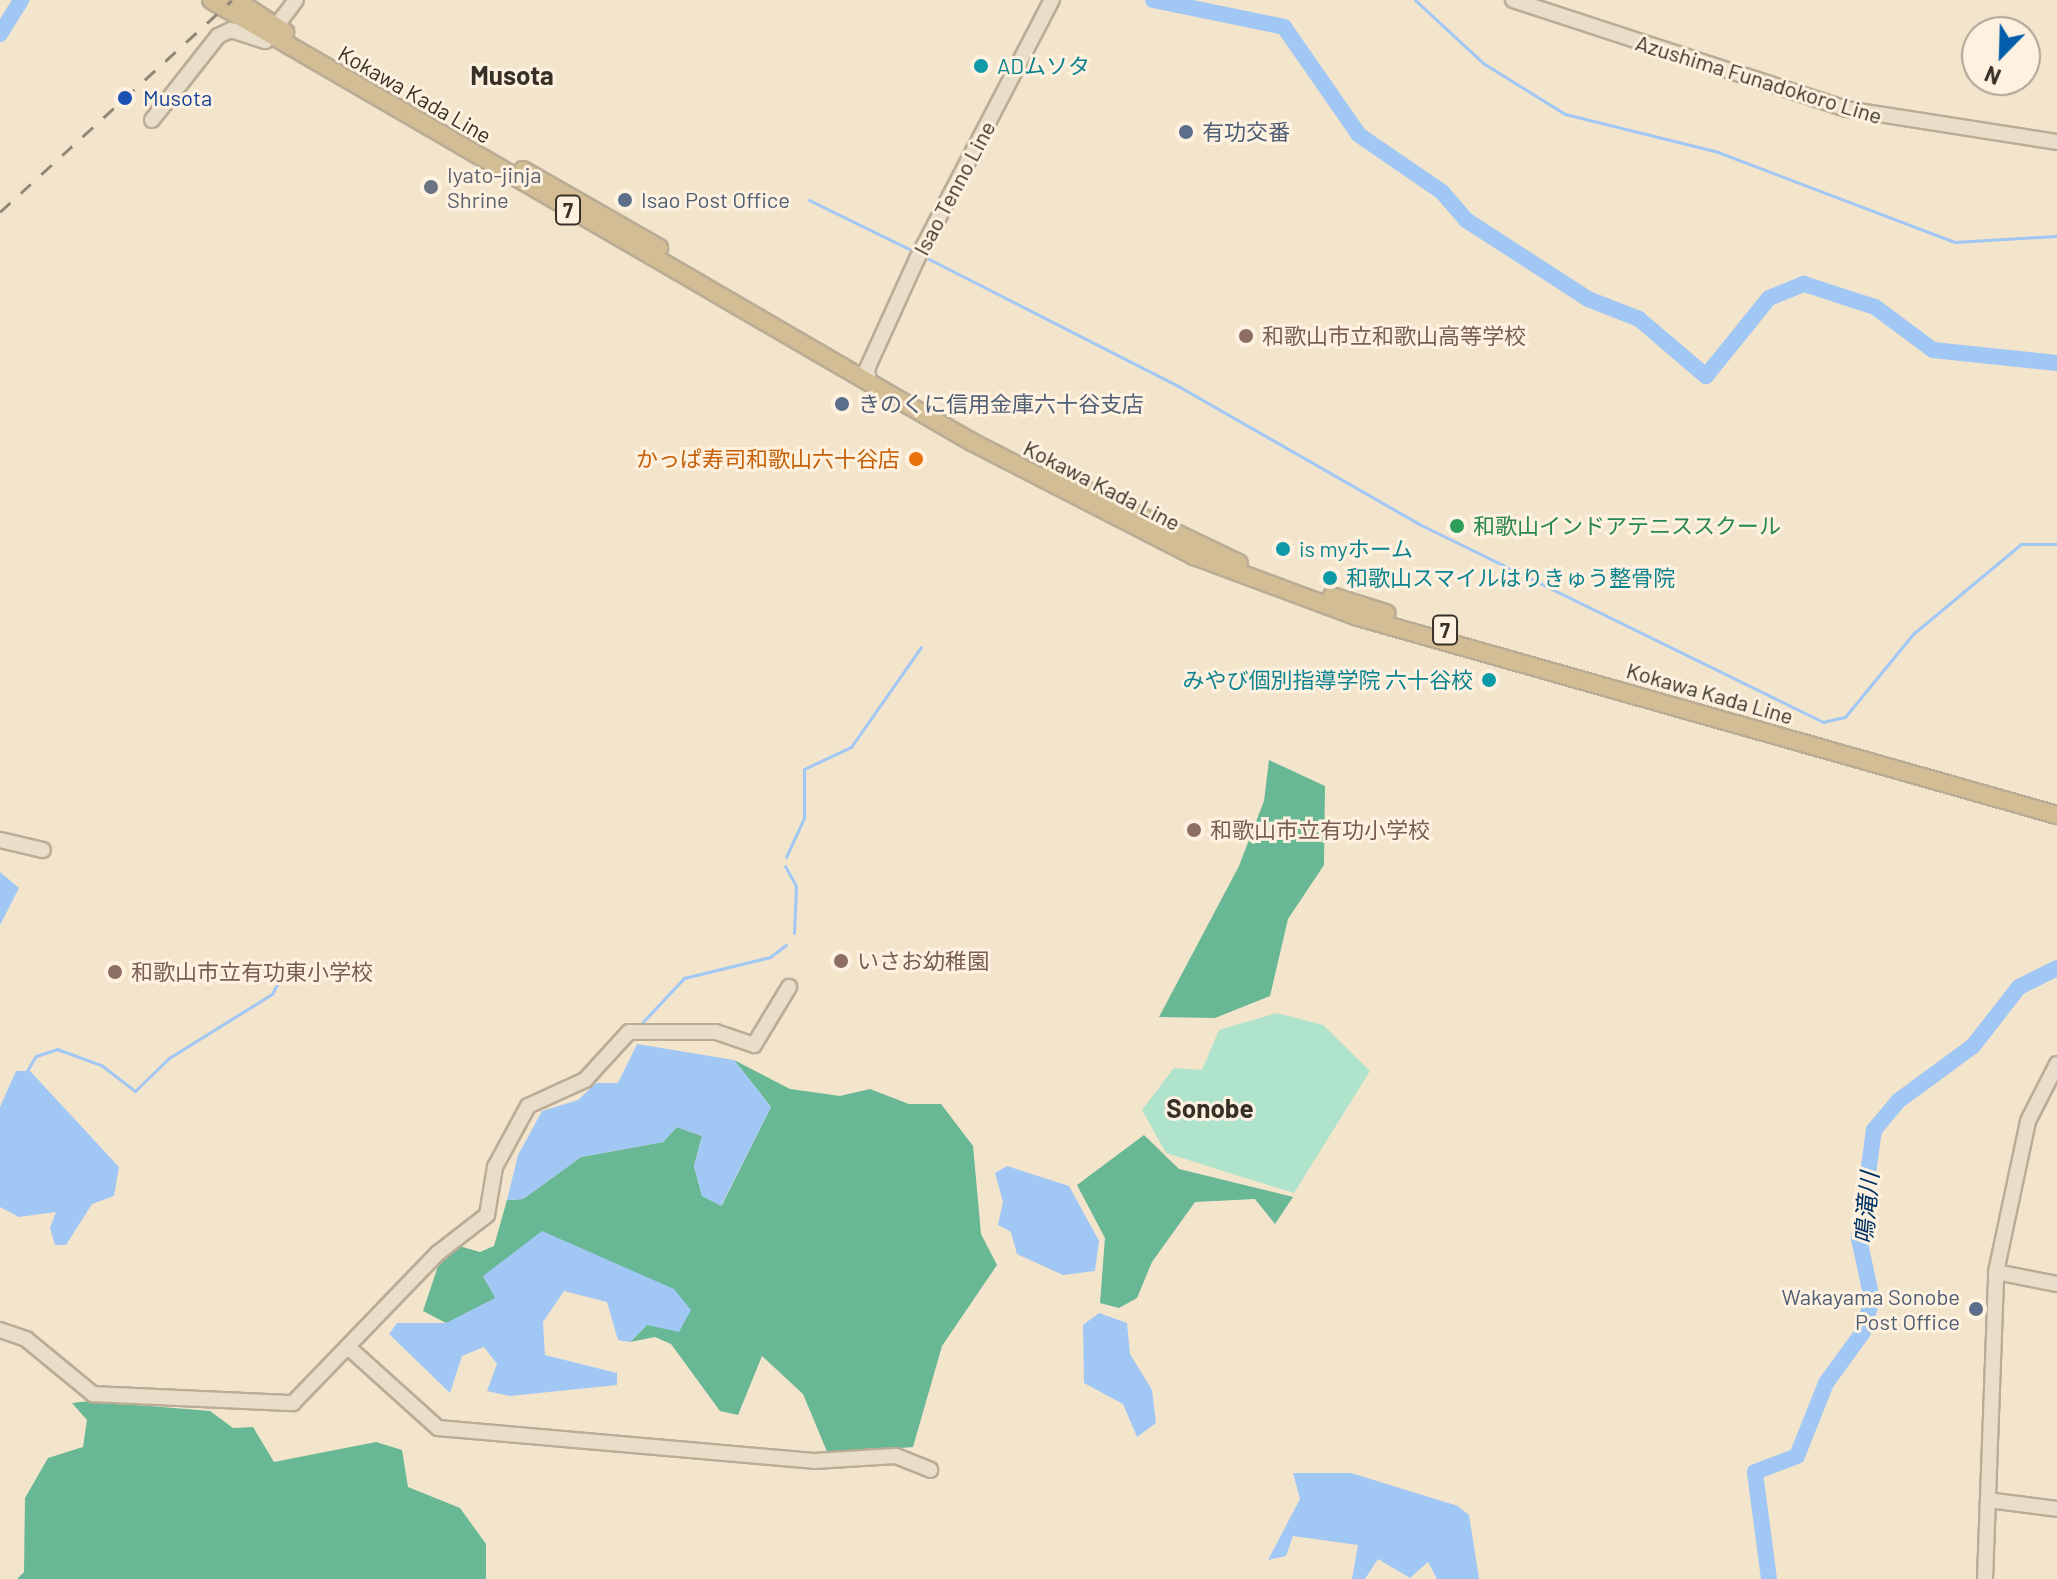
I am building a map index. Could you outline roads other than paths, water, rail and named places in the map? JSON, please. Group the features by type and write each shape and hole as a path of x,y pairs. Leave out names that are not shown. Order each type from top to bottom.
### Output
{"main road":[{"name":"Kokawa Kada Line","path":"211,0 273,30 868,375 1063,493 1245,577 1358,617 2057,815"},
{"name":"Kokawa Kada Line","path":"236,0 273,30"},
{"name":"Kokawa Kada Line","path":"868,375 1065,481 1307,588 2057,804"}],"street":[{"path":"152,120 218,36 231,30 260,42 296,0"},
{"name":"Isao Tenno Line","path":"868,375 1052,0"},
{"name":"Azushima Funadokoro Line","path":"1513,0 1536,4 1846,109 2057,142"},
{"path":"0,840 43,850"},
{"path":"0,1330 26,1339 69,1380 110,1397 293,1403 438,1253 487,1215 495,1167 528,1106 585,1080 629,1032 716,1032 754,1045 789,987"},
{"path":"1985,1579 1996,1272 2028,1121 2057,1064"},
{"path":"1996,1272 2057,1284"},
{"path":"348,1347 438,1428 814,1461 896,1456 930,1470"},
{"path":"1988,1500 2057,1509"}],"water":[{"path":"0,872 19,888 0,925"},
{"path":"637,1044 734,1060 771,1107 721,1206 702,1196 694,1166 702,1136 677,1127 663,1142 581,1157 523,1199 507,1200 518,1155 542,1111 578,1100 596,1083 618,1083"},
{"path":"16,1071 30,1071 119,1167 114,1196 92,1204 66,1245 55,1245 50,1228 56,1212 19,1217 0,1207 0,1107"},
{"path":"1007,1166 1069,1186 1099,1241 1095,1271 1063,1275 1017,1254 1011,1232 998,1225 1003,1202 995,1173"},
{"path":"542,1231 674,1289 691,1310 679,1332 647,1325 630,1342 618,1340 607,1302 564,1291 543,1322 545,1355 617,1373 617,1385 510,1396 487,1391 497,1364 484,1347 462,1356 450,1393 389,1334 397,1323 446,1323 495,1298 483,1276"},
{"path":"1099,1313 1127,1323 1130,1354 1152,1390 1156,1423 1137,1437 1123,1404 1084,1383 1083,1325"},
{"path":"1293,1473 1351,1473 1458,1506 1469,1515 1479,1579 1437,1579 1428,1562 1410,1578 1378,1559 1365,1579 1352,1579 1358,1545 1293,1536 1286,1556 1268,1560 1300,1499"}],"waterway":[{"path":"0,34 21,0"},
{"path":"1153,0 1284,27 1359,135 1442,192 1466,220 1588,299 1639,319 1706,376 1769,298 1804,284 1875,307 1933,350 2057,363"},
{"path":"1415,0 1483,63 1565,114 1715,151 1955,242 2057,236"},
{"path":"809,200 915,252"},
{"path":"925,257 1180,387 1419,524 1823,722 1845,717 1913,634 2021,544 2057,544"},
{"path":"786,857 804,818 804,769 851,747 921,647"},
{"path":"785,866 796,886 794,933"},
{"path":"639,1026 684,978 770,957 786,945"},
{"path":"25,1074 36,1056 57,1049 101,1065 135,1091 169,1058 272,994 285,968"},
{"name":"鳴滝川","path":"1769,1579 1755,1472 1797,1456 1826,1383 1863,1332 1872,1299 1859,1239 1874,1130 1898,1101 1973,1046 2019,987 2057,968"}],"railway":[{"path":"0,212 232,0"}],"place":[{"name":"ADムソタ","path":"981,66"},
{"name":"Musota","path":"125,98"},
{"name":"有功交番","path":"1186,132"},
{"name":"Iyato-jinja Shrine","path":"431,187"},
{"name":"Isao Post Office","path":"625,200"},
{"name":"和歌山市立和歌山高等学校","path":"1246,336"},
{"name":"きのくに信用金庫六十谷支店","path":"842,404"},
{"name":"かっぱ寿司和歌山六十谷店","path":"916,459"},
{"name":"和歌山インドアテニススクール","path":"1457,526"},
{"name":"is myホーム","path":"1283,549"},
{"name":"和歌山スマイルはりきゅう整骨院","path":"1330,578"},
{"name":"みやび個別指導学院 六十谷校","path":"1489,680"},
{"name":"和歌山市立有功小学校","path":"1194,830"},
{"name":"いさお幼稚園","path":"841,961"},
{"name":"和歌山市立有功東小学校","path":"115,972"},
{"name":"Wakayama Sonobe Post Office","path":"1976,1309"}],"district":[{"name":"Musota","path":"512,75"},
{"name":"Sonobe","path":"1210,1108"}]}
